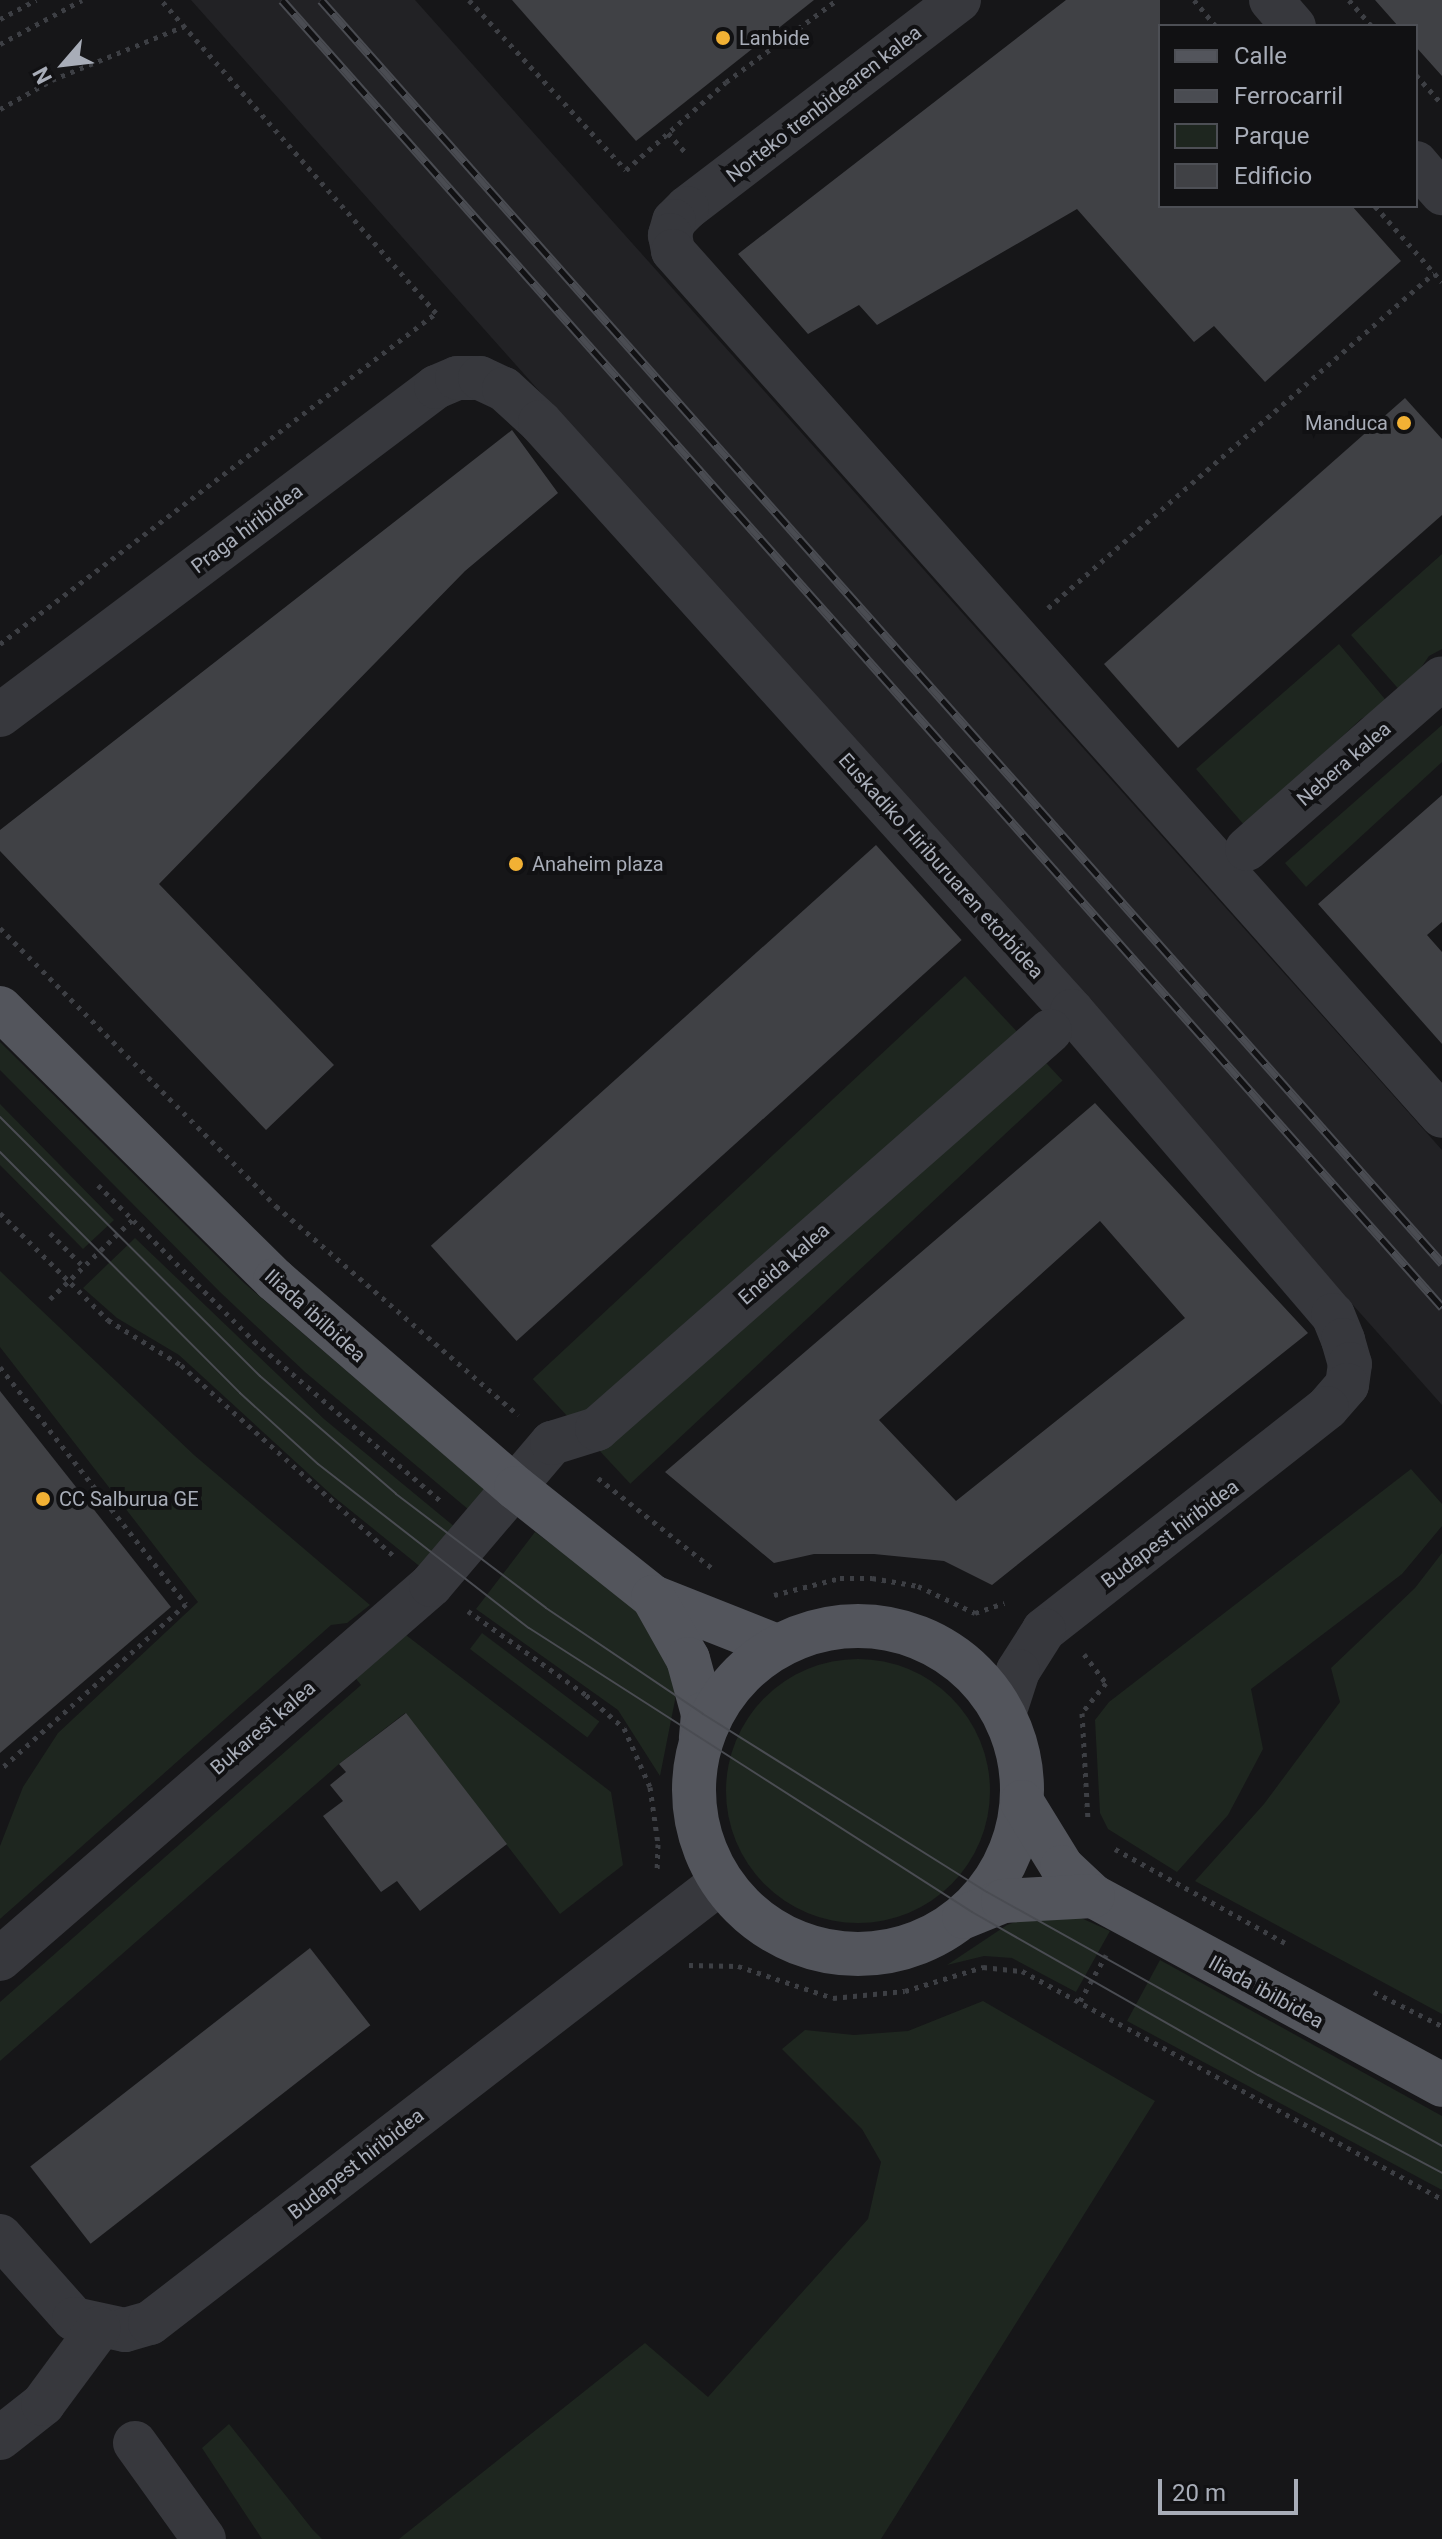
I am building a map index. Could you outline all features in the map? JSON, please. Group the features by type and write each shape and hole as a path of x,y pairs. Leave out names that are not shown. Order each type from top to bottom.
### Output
{"main road":[{"name":"Iliada ibilbidea","path":"0,1008 275,1280 516,1488 653,1597 777,1646"},
{"name":"Iliada ibilbidea","path":"653,1597 688,1659 703,1714 695,1815 721,1882 747,1912 779,1934 828,1951 892,1952 930,1939 962,1918"},
{"path":"701,1739 737,1677 777,1646 839,1626 905,1632 962,1663 1004,1714 1019,1757 1022,1802 1005,1865 962,1918"},
{"name":"Iliada ibilbidea","path":"1022,1802 1062,1867 1093,1896 1442,2085"},
{"path":"962,1918 1003,1901 1093,1896"}],"street":[{"name":"Norteko trenbidearen kalea","path":"959,0 687,208 674,221 670,235 686,270 1442,1116"},
{"path":"1271,0 1292,24"},
{"path":"1418,165 1442,193"},
{"name":"Praga hiribidea","path":"0,715 436,387 457,378 480,378 504,389"},
{"name":"Euskadiko Hiriburuaren etorbidea","path":"504,389 551,433 1072,1011 1333,1315 1350,1364"},
{"name":"Nebera kalea","path":"1247,849 1442,678"},
{"name":"Eneida kalea","path":"552,1443 597,1429 1050,1031"},
{"name":"Budapest hiribidea","path":"1004,1714 1018,1671 1044,1630 1296,1438 1347,1385 1350,1364"},
{"path":"516,1488 552,1443"},
{"name":"Bukarest kalea","path":"0,1959 431,1585 516,1488"},
{"name":"Budapest hiribidea","path":"99,2328 125,2330 150,2323 721,1882"},
{"path":"0,2236 60,2309 99,2328 43,2404 0,2438"},
{"path":"135,2443 204,2539"}],"path":[{"path":"0,19 36,0"},
{"path":"0,44 82,0"},
{"path":"0,644 436,313 161,0"},
{"path":"469,0 626,170 726,82 837,0"},
{"path":"1194,0 1214,24"},
{"path":"1349,0 1370,24"},
{"path":"0,109 52,80 184,26"},
{"path":"1418,77 1442,104"},
{"path":"1377,208 1442,282"},
{"path":"1039,615 1434,273"},
{"path":"0,928 276,1206 369,1292 552,1443 721,1575"},
{"path":"98,1185 306,1389 480,1532"},
{"path":"50,1299 133,1219"},
{"path":"50,1233 84,1267"},
{"path":"0,1367 186,1604 0,1770"},
{"path":"768,1596 840,1578 872,1578 918,1586 975,1613 996,1610 1007,1601"},
{"path":"1074,1640 1106,1683 1082,1713 1091,1826"},
{"path":"1106,1843 1296,1949"},
{"path":"1362,1985 1442,2026"}],"shaded area":[{"path":"191,0 415,0 1442,1150 1442,1405"}],"green space":[{"path":"1442,554 1442,649 1429,656 1403,694 1351,635"},
{"path":"1339,644 1389,704 1361,719 1245,826 1196,769"},
{"path":"1442,725 1442,762 1306,887 1285,863"},
{"path":"965,976 1063,1081 630,1484 533,1379"},
{"path":"0,1042 244,1283 490,1494 475,1515 305,1372 220,1292 0,1070"},
{"path":"0,1104 114,1220 83,1249 0,1165"},
{"path":"135,1238 324,1419 461,1532 428,1573 334,1497 179,1355 117,1318 83,1288"},
{"path":"0,1271 194,1455 370,1605 347,1623 331,1625 0,1919 0,1846 23,1787 58,1733 198,1602 0,1347"},
{"path":"1411,1469 1442,1504 1442,1526 1402,1574 1251,1689 1263,1749 1228,1815 1177,1872 1108,1829 1100,1813 1095,1720 1109,1702"},
{"path":"535,1532 644,1613 678,1685 660,1776 618,1710 476,1609"},
{"path":"1442,1553 1442,2014 1195,1881 1264,1804 1340,1702 1331,1668 1415,1588"},
{"path":"402,1632 611,1792 623,1865 560,1914 405,1713 339,1764 0,2061 0,2002 361,1685 354,1676"},
{"path":"482,1633 599,1721 587,1737 470,1649"},
{"path":"845,1659 871,1659 896,1664 920,1674 952,1697 968,1717 980,1740 988,1765 988,1817 980,1842 968,1865 952,1885 932,1901 896,1918 871,1923 845,1923 820,1918 796,1908 764,1885 748,1865 731,1829 726,1804 726,1778 731,1753 741,1729 764,1697 784,1681 820,1664"},
{"path":"1081,1918 1110,1931 1076,1992 1012,1958 984,1956 947,1965 1007,1925 1024,1919"},
{"path":"1160,1960 1442,2116 1442,2190 1127,2021"},
{"path":"983,2001 1155,2101 881,2539 399,2539 645,2343 708,2397 868,2219 881,2162 862,2129 782,2049 805,2030 854,2035 908,2031"},
{"path":"229,2424 322,2539 262,2539 202,2448"}],"building":[{"path":"512,0 814,0 636,141"},
{"path":"1066,0 1160,0 1158,208 1354,208 1401,261 1265,382 1214,326 1194,342 1077,209 877,325 859,305 808,334 738,254"},
{"path":"1375,0 1442,0 1442,76 1418,49 1418,24 1396,24"},
{"path":"1405,398 1442,439 1442,515 1178,748 1104,664"},
{"path":"512,430 558,493 465,571 159,884 334,1065 266,1130 0,851 0,830"},
{"path":"1442,795 1442,922 1427,935 1442,952 1442,1044 1318,904"},
{"path":"876,845 962,940 517,1341 431,1246"},
{"path":"1095,1103 1308,1333 992,1585 944,1561 874,1554 814,1554 774,1563 665,1472","holes":["1100,1221 1185,1318 956,1501 879,1420"]},
{"name":"CC Salburua GE","path":"0,1391 171,1607 0,1753"},
{"path":"406,1713 507,1844 420,1911 397,1881 381,1892 323,1816 343,1801 330,1785 346,1772 339,1764"},
{"path":"310,1948 370,2025 91,2244 30,2167"}],"tram line":[{"path":"0,1117 260,1376 396,1494 546,1608 703,1714 987,1892 1442,2146"},
{"path":"0,1152 240,1393 318,1464 529,1628 972,1912 1258,2075 1442,2173"}],"railway":[{"path":"282,0 1442,1307"},
{"path":"321,0 1442,1263"}],"place":[{"name":"Lanbide","path":"723,38"},
{"name":"Manduca","path":"1404,423"},
{"name":"Anaheim plaza","path":"516,864"},
{"name":"CC Salburua GE","path":"43,1499"}]}
